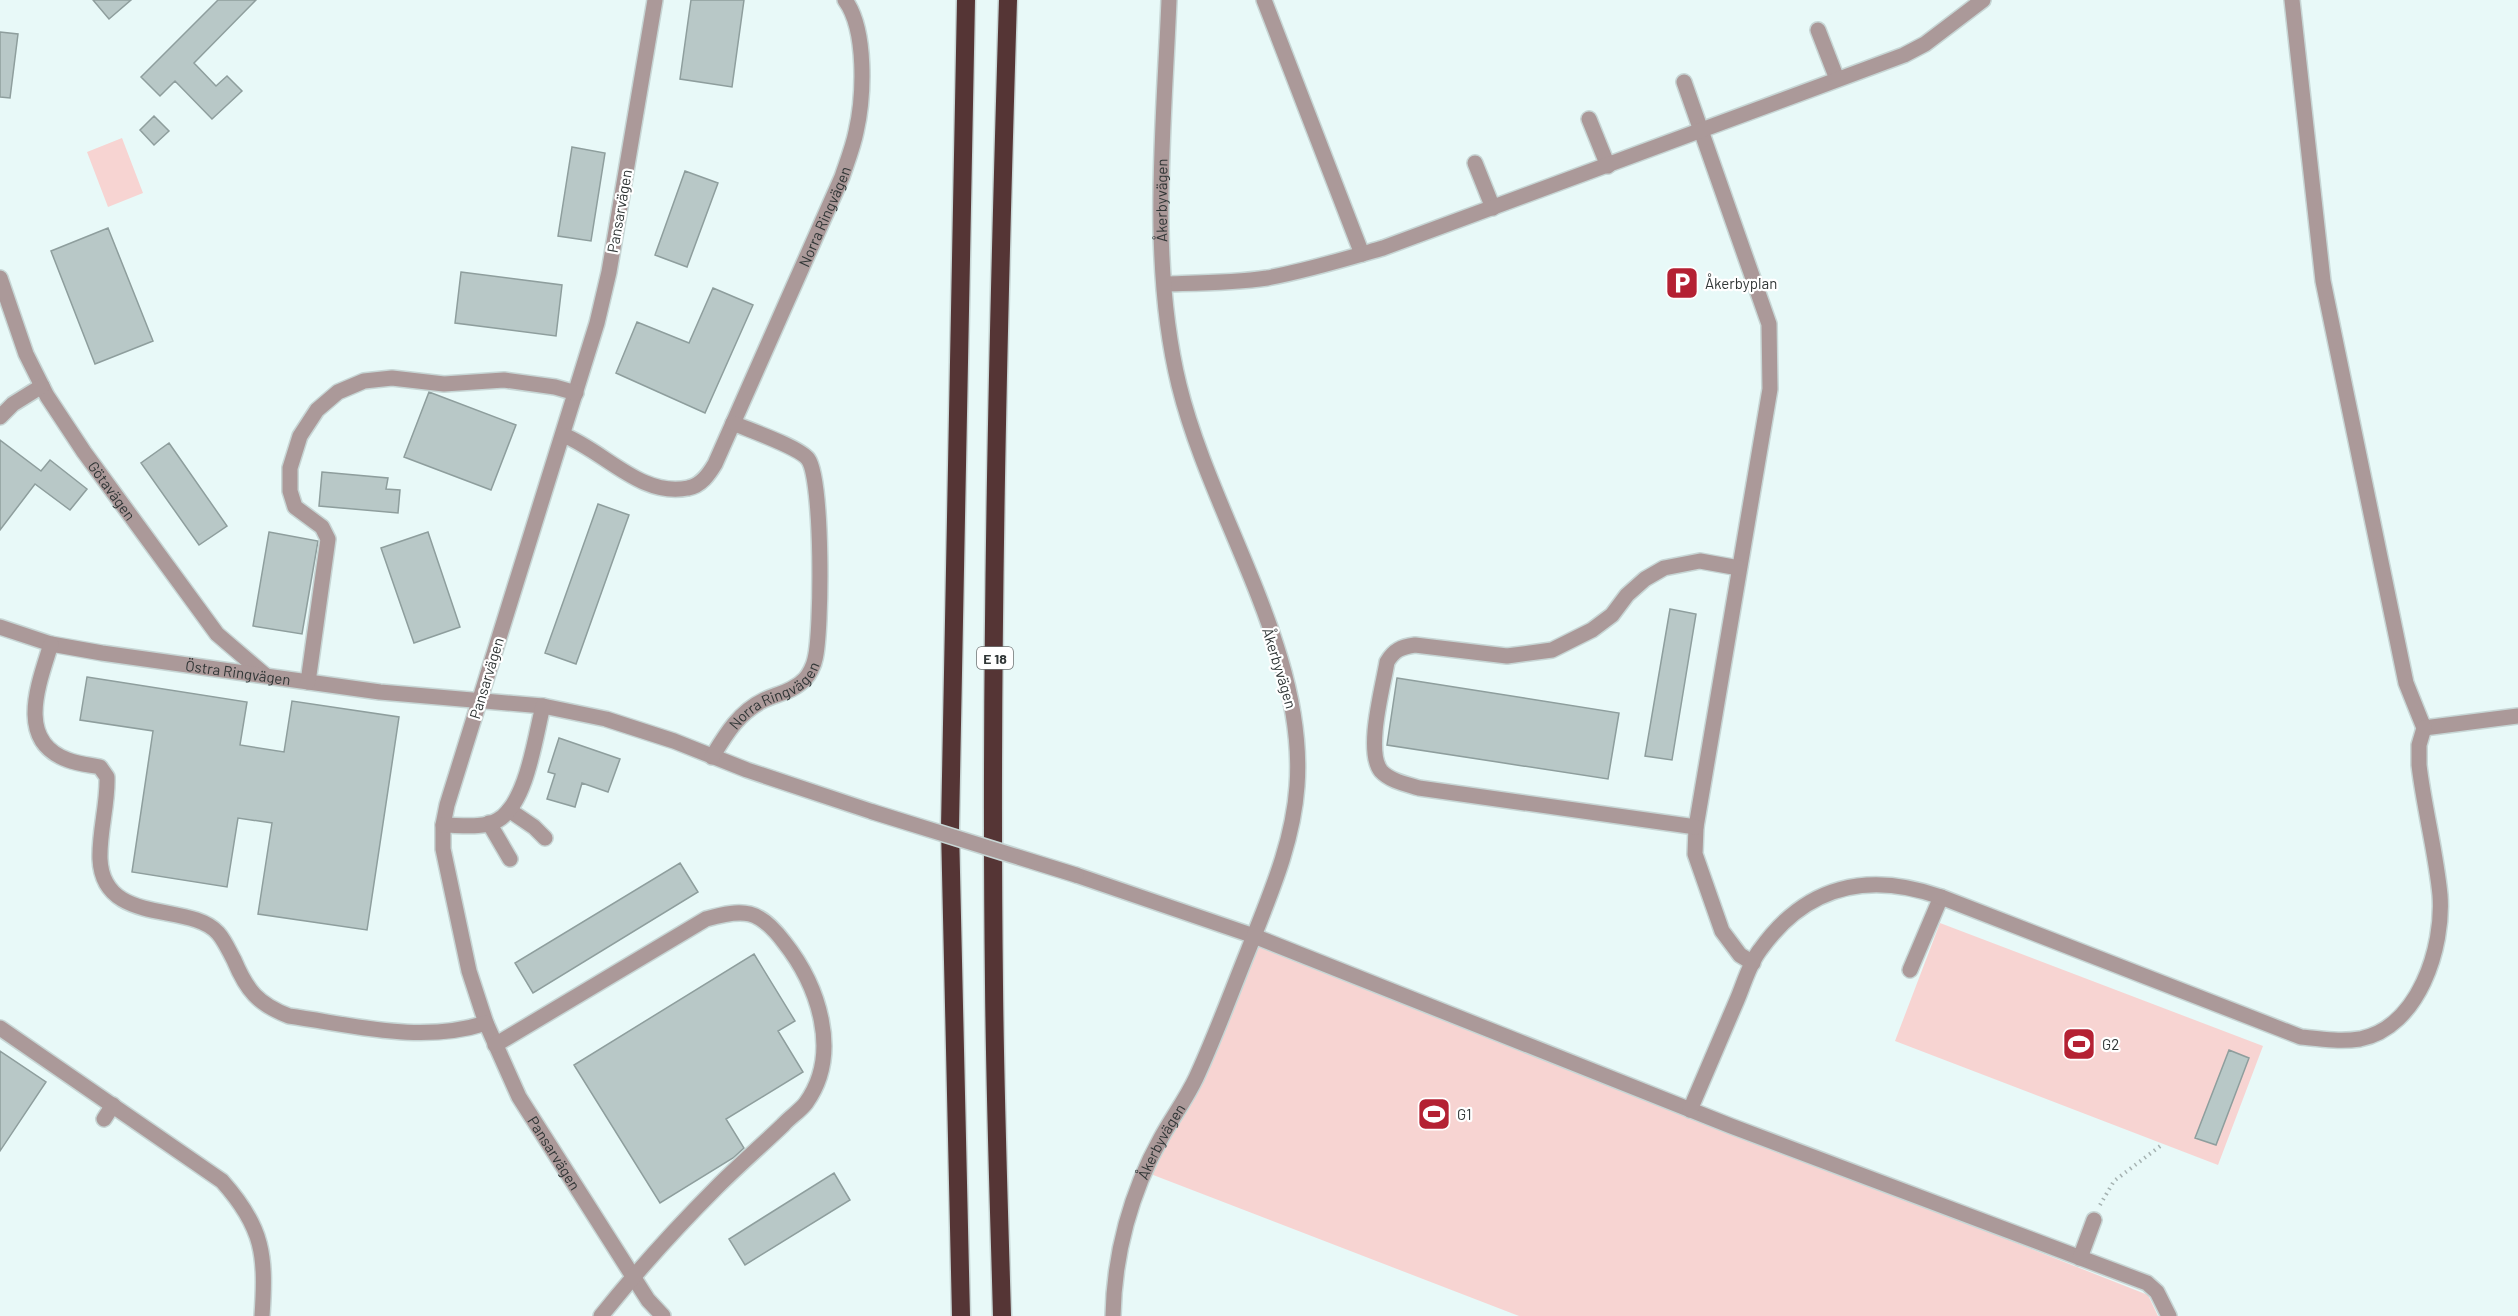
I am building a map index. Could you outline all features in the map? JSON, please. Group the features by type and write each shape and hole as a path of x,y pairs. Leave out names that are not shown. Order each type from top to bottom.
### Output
{"highway":[{"path":"962,1316 950,828 966,0"},
{"name":"E 18","path":"1002,1316 994,986 994,699 997,347 1008,0"}],"street":[{"name":"Pansarvägen","path":"655,0 609,272 576,393 447,805 443,825 443,849 470,971 486,1023 519,1097 648,1300 663,1316"},
{"name":"Norra Ringvägen","path":"563,435 592,449 639,480 665,488 689,488 705,479 715,464 842,177 856,132 861,64 858,29 845,0"},
{"name":"Åkerbyvägen","path":"1113,1316 1113,1294 1119,1256 1139,1181 1160,1138 1194,1081 1254,936 1289,844 1297,787 1297,729 1286,679 1214,492 1179,386 1167,313 1162,202 1169,0"},
{"path":"1264,0 1362,254"},
{"path":"1165,284 1213,283 1266,278 1322,266 1362,254 1608,166 1905,55 1925,45 1983,0"},
{"path":"1690,1110 1758,951 1796,912 1822,895 1844,887 1901,885 1941,897 2301,1036 2328,1040 2360,1039 2377,1032 2401,1015 2420,991 2433,960 2439,930 2440,896 2419,765 2419,745 2424,728 2406,683 2323,281 2292,0"},
{"path":"1818,30 1837,79"},
{"path":"1684,82 1769,324 1770,389 1696,827 1695,854 1722,931 1740,955 1753,963"},
{"path":"1589,119 1608,166"},
{"path":"1475,163 1493,208"},
{"name":"Götavägen","path":"0,278 26,354 42,386 84,452 216,634 266,676"},
{"path":"308,682 328,539 322,527 296,507 290,491 290,468 300,436 317,410 338,392 364,381 392,378 444,384 504,380 555,387 576,393"},
{"path":"0,417 13,404 42,386"},
{"name":"Norra Ringvägen","path":"712,757 746,710 794,688 806,679 815,660 818,631 819,504 814,475 807,459 797,451 733,423"},
{"path":"1696,827 1419,788 1394,780 1382,772 1376,761 1374,746 1387,662 1392,653 1402,647 1414,645 1507,656 1552,650 1585,634 1612,615 1645,579 1664,568 1700,561 1739,568"},
{"name":"Östra Ringvägen","path":"0,627 51,644 429,698 543,706 606,719 873,812 1076,875 1254,936 1690,1110 2147,1283 2157,1292 2169,1316"},
{"path":"51,644 37,689 34,716 38,734 49,749 68,760 100,767 107,777 100,858 103,875 113,892 134,905 201,922 217,931 227,946 245,986 269,1009 289,1016 416,1034 465,1030 486,1023"},
{"path":"443,825 489,823 497,820 509,810 520,792 543,706"},
{"path":"2424,728 2518,716"},
{"path":"509,810 534,827 545,838"},
{"path":"489,823 510,859"},
{"path":"1910,970 1941,897"},
{"path":"495,1045 706,919 724,914 748,912 765,921 785,943 808,982 821,1010 823,1060 806,1102 716,1188 633,1276 601,1316"},
{"path":"0,1028 113,1105 169,1152 209,1179 222,1181 241,1202 242,1215 258,1236 265,1270 262,1316"},
{"path":"104,1119 113,1105"},
{"path":"2080,1258 2094,1220"}],"path":[{"path":"2094,1220 2105,1194 2114,1181 2163,1144"}],"shaded area":[{"path":"122,138 143,193 108,207 87,152"},
{"name":"G2","path":"1940,923 2263,1046 2218,1165 1895,1041"},
{"name":"G1","path":"1255,942 2148,1295 2158,1316 1519,1316 1148,1173"}],"building":[{"path":"93,0 131,0 109,19"},
{"path":"218,0 256,0 194,63 216,86 227,76 242,91 212,119 175,81 160,96 141,77"},
{"path":"691,0 744,0 732,87 680,79"},
{"path":"0,32 18,34 10,98 0,97"},
{"path":"154,116 169,131 154,145 140,130"},
{"path":"572,147 605,153 591,241 558,236"},
{"path":"685,171 718,183 687,267 655,255"},
{"path":"108,228 153,341 95,364 51,251"},
{"path":"461,272 562,285 556,336 455,323"},
{"path":"713,288 753,305 705,413 616,373 637,322 689,343"},
{"path":"429,392 516,425 491,490 404,457"},
{"path":"0,440 41,471 50,460 87,489 70,510 35,484 0,530"},
{"path":"169,443 227,526 199,545 141,463"},
{"path":"322,472 388,478 386,489 400,490 398,513 319,506"},
{"path":"598,504 629,515 576,664 545,653"},
{"path":"269,532 318,541 302,634 253,626"},
{"path":"428,532 460,627 414,643 381,548"},
{"path":"1670,609 1696,614 1672,760 1645,756"},
{"path":"87,677 247,702 240,745 284,752 292,701 399,717 367,930 258,914 272,823 238,818 227,887 132,872 153,731 80,720"},
{"path":"1397,678 1619,713 1608,779 1387,745"},
{"path":"559,738 620,759 608,792 582,783 575,807 547,799 555,774 548,772"},
{"path":"680,863 698,892 533,993 515,963"},
{"path":"754,954 795,1021 778,1031 803,1072 726,1119 744,1148 733,1158 660,1203 574,1065"},
{"path":"2229,1050 2249,1058 2216,1145 2195,1138"},
{"path":"0,1051 46,1082 0,1151"},
{"path":"834,1173 850,1200 745,1265 729,1239"}],"place":[{"name":"Åkerbyplan","path":"1682,283"},
{"name":"G2","path":"2079,1044"},
{"name":"G1","path":"1434,1114"}]}
